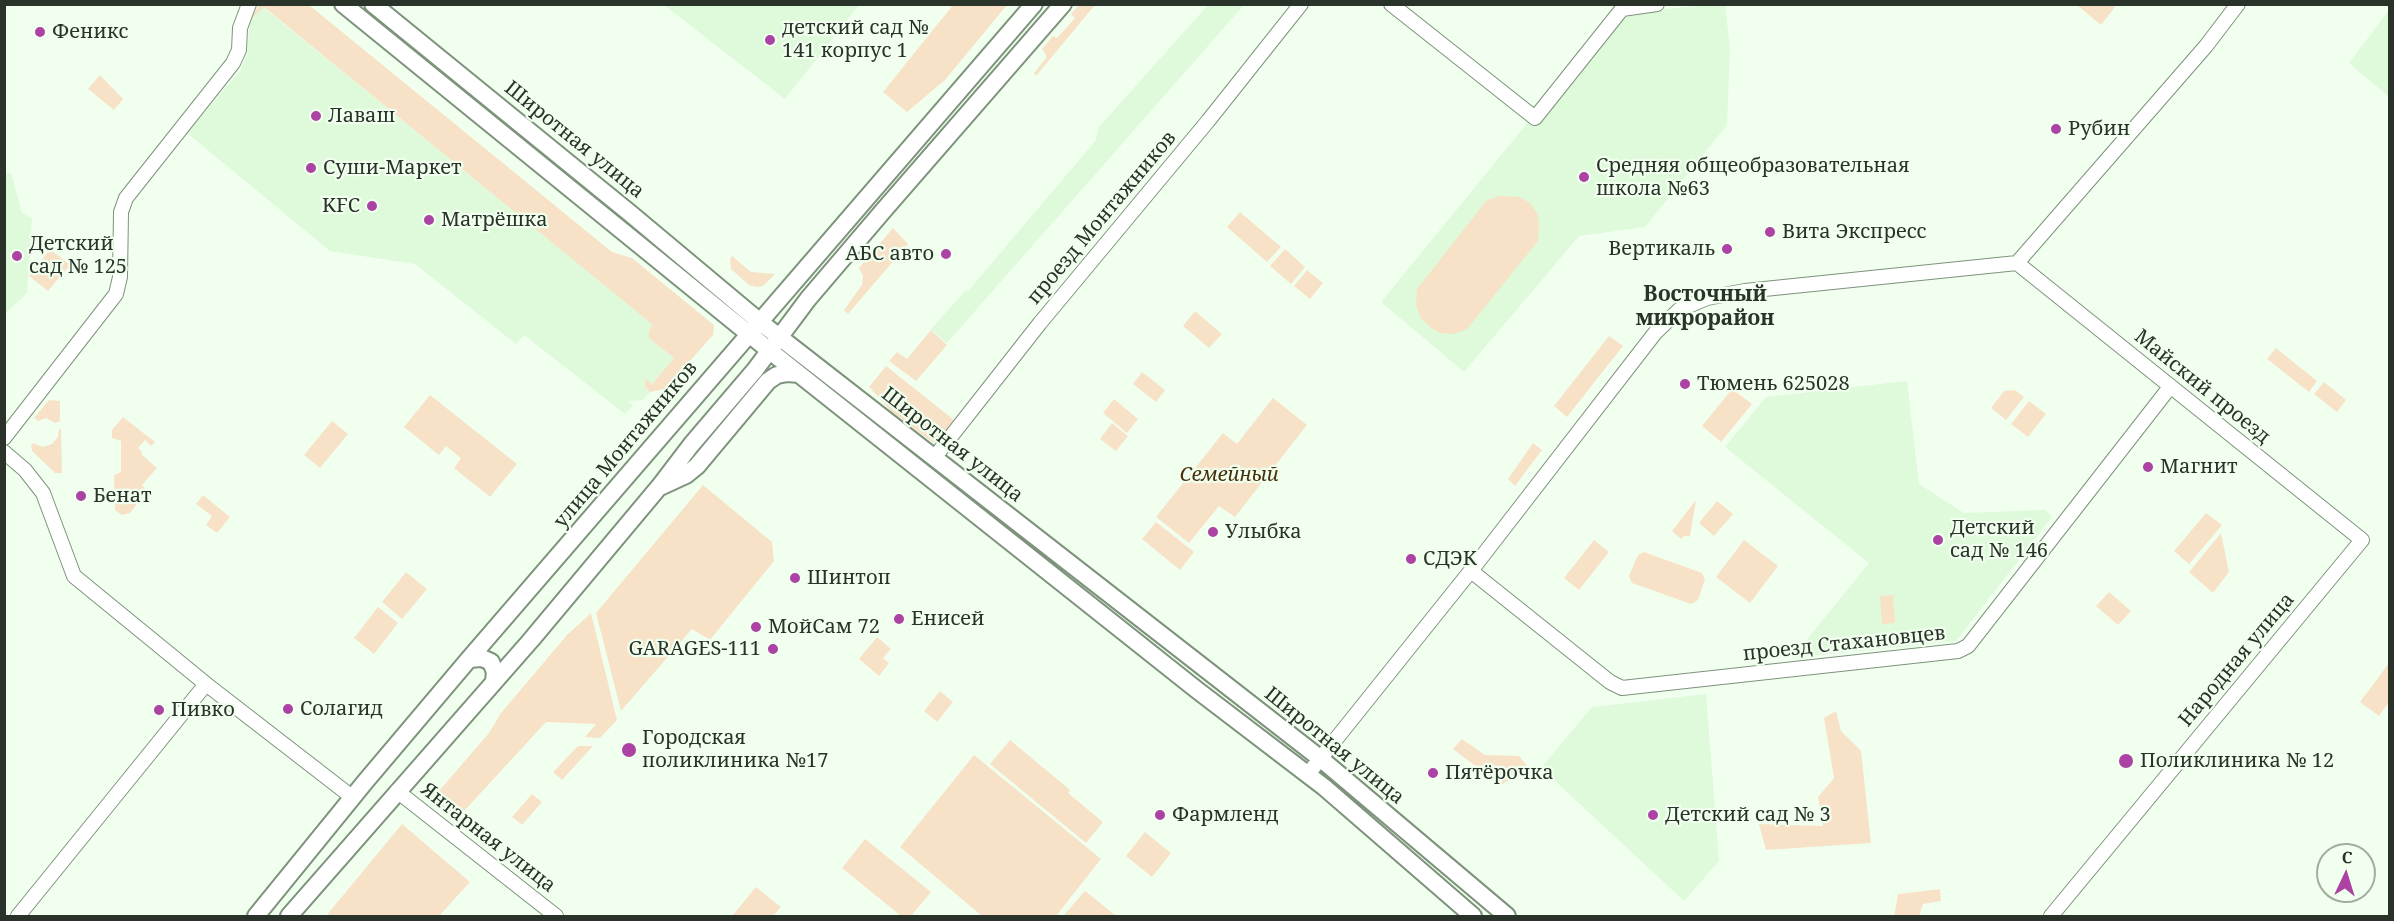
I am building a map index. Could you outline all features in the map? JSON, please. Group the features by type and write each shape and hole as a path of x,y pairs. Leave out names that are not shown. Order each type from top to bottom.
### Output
{"main road":[{"name":"Широтная улица","path":"343,4 755,329 780,337 1320,759 1507,916"},
{"name":"Широтная улица","path":"373,4 632,214 755,329 770,351 1086,602 1308,774 1473,916"},
{"name":"улица Монтажников","path":"256,916 352,797 469,659 1034,4"},
{"path":"289,916 659,487 770,351 808,300 1063,4"},
{"path":"659,487 686,475 697,466 768,381 782,374 799,374"},
{"path":"1049,572 1054,574 1062,571 1065,566 1062,557"},
{"path":"1086,602 1083,594 1086,588 1090,585 1099,586"},
{"path":"469,659 482,658 491,662 495,672 494,681"}],"street":[{"path":"4,438 116,294 120,277 122,212 126,198 233,63 238,50 240,28 249,4"},
{"name":"проезд Монтажников","path":"934,458 1040,324 1200,131 1300,4"},
{"path":"1391,4 1535,118 1622,9 1657,4"},
{"path":"1308,774 1471,571 1655,333 1679,310 1707,298 1745,291 2017,263 2206,46 2238,4"},
{"name":"Майский проезд","path":"2017,263 2362,540"},
{"name":"проезд Стахановцев","path":"1471,571 1610,682 1622,688 1959,651 1968,646 2170,387"},
{"path":"4,452 25,470 43,494 74,576 206,684 352,797"},
{"name":"Народная улица","path":"2051,916 2362,540"},
{"path":"18,916 206,684"},
{"name":"Янтарная улица","path":"397,791 556,916"}],"shaded area":[{"path":"1209,4 1244,5 947,343 931,329 966,290 968,291 1096,140 1098,128"},
{"name":"детский сад № 141 корпус 1","path":"664,5 859,5 785,99"},
{"name":"Средняя общеобразовательная школа №63","path":"1725,5 1730,48 1727,125 1645,227 1579,236 1464,372 1381,302 1529,121 1536,126 1627,13"},
{"path":"263,7 654,325 649,331 649,338 674,358 651,385 645,380 645,387 650,392 643,400 629,401 633,406 625,414 524,335 516,344 415,264 330,251 187,133 240,71 247,54 250,20"},
{"path":"2389,10 2390,97 2349,63"},
{"name":"Детский сад № 125","path":"5,173 11,173 22,213 32,218 27,293 5,314"},
{"name":"Детский сад № 146","path":"1907,381 1919,484 1964,513 2045,510 2052,517 1956,641 1792,658 1869,563 1725,447 1766,397"},
{"name":"Детский сад № 3","path":"1706,694 1719,861 1684,901 1541,768 1592,707"}],"green space":[{"path":"259,5 309,5 612,252 632,258 714,325 713,335 665,389 650,392 645,387 645,379 652,384 674,358 649,338 649,331 653,325 264,7 250,20"},
{"path":"953,5 1007,5 945,80 907,112 883,92"},
{"path":"1079,5 1095,5 1036,76 1034,73 1047,57 1042,49 1053,36 1057,38 1075,18 1071,14"},
{"path":"2080,5 2112,5 2115,7 2101,25 2078,6"},
{"path":"100,75 123,99 114,110 88,89"},
{"path":"1500,196 1519,197 1530,203 1537,213 1538,241 1467,329 1454,334 1440,333 1421,318 1416,305 1417,289 1487,200"},
{"path":"1240,212 1281,247 1267,262 1227,227"},
{"path":"893,228 908,244 848,314 844,310 862,285 863,276 859,268"},
{"path":"50,249 70,265 48,291 29,276"},
{"path":"1285,249 1305,267 1291,284 1270,266"},
{"path":"732,256 751,272 775,274 763,286 749,285 731,269"},
{"path":"1307,270 1323,283 1310,299 1294,286"},
{"path":"1195,311 1222,334 1209,348 1183,326"},
{"path":"931,330 947,345 916,381 889,361 897,352 907,359"},
{"path":"1609,336 1623,346 1567,417 1554,406"},
{"path":"2276,348 2317,381 2309,392 2267,359"},
{"path":"886,366 954,420 939,440 932,442 891,411 869,387"},
{"path":"1142,372 1165,390 1156,402 1133,384"},
{"path":"2324,382 2346,400 2337,412 2314,394"},
{"path":"1732,389 1752,404 1721,442 1702,426"},
{"path":"2015,390 2024,397 2006,420 1991,408 2004,391"},
{"path":"430,395 517,464 490,497 454,468 461,458 446,446 439,455 404,427"},
{"name":"Семейный","path":"1273,398 1307,425 1235,517 1219,506 1189,543 1156,517 1223,433 1237,444"},
{"path":"1114,399 1138,419 1127,433 1103,413"},
{"path":"49,400 60,401 60,421 55,423 46,418 38,421 34,418"},
{"path":"2029,401 2046,414 2028,437 2011,424"},
{"path":"123,417 155,442 151,446 145,440 138,448 141,454 157,468 142,485 147,491 130,513 122,515 115,510 114,475 121,472 121,441 112,438 112,430"},
{"path":"332,421 348,434 320,468 304,455"},
{"path":"1112,423 1128,436 1116,451 1100,439"},
{"path":"59,429 61,429 62,473 55,473 32,451 31,446 33,443 43,447 52,444 58,437"},
{"path":"1533,443 1542,450 1515,486 1508,479"},
{"path":"703,485 772,542 774,561 710,640 692,629 621,711 596,613"},
{"path":"203,495 230,517 217,533 206,525 212,516 196,504"},
{"path":"1696,500 1690,536 1684,536 1681,539 1672,531"},
{"path":"1717,501 1733,514 1714,536 1699,523"},
{"path":"2206,513 2222,525 2189,564 2174,551"},
{"path":"1156,522 1194,552 1180,570 1142,539"},
{"path":"2221,533 2229,572 2213,593 2189,572"},
{"path":"1594,540 1609,552 1579,590 1564,578"},
{"path":"1744,540 1778,566 1750,603 1716,577"},
{"path":"1644,552 1702,573 1705,579 1698,600 1691,604 1632,583 1629,576 1638,555"},
{"path":"406,572 427,589 402,619 382,602"},
{"path":"2109,592 2131,611 2118,625 2096,606"},
{"path":"1893,595 1895,623 1882,624 1880,596"},
{"path":"378,607 398,623 374,654 354,638"},
{"path":"591,613 617,720 600,738 585,737 596,724 546,722 465,810 453,815 432,799 489,733 501,713 567,635"},
{"path":"877,637 891,649 883,658 889,663 879,676 859,659"},
{"path":"2389,663 2389,702 2379,716 2360,702"},
{"path":"940,691 953,702 937,722 924,711"},
{"path":"1836,711 1841,731 1861,751 1871,843 1766,850 1759,824 1823,826 1818,797 1834,778 1824,718"},
{"path":"1462,739 1485,755 1519,756 1529,768 1501,785 1453,749"},
{"path":"1010,740 1070,790 1068,793 1103,822 1086,843 990,764"},
{"path":"578,746 593,746 562,780 553,772"},
{"path":"974,755 1101,859 1056,916 982,916 900,847"},
{"path":"532,794 542,802 522,825 512,817"},
{"path":"402,824 470,882 439,916 326,916"},
{"path":"1145,832 1171,853 1152,877 1126,856"},
{"path":"865,839 931,892 911,916 901,916 842,868"},
{"path":"756,887 781,907 773,916 732,916"},
{"path":"1940,889 1941,901 1923,904 1919,916 1894,916 1898,894"},
{"path":"1085,891 1115,915 1063,916"}],"place":[{"name":"Феникс","path":"40,32"},
{"name":"детский сад № 141 корпус 1","path":"770,40"},
{"name":"Лаваш","path":"316,116"},
{"name":"Рубин","path":"2056,129"},
{"name":"Суши-Маркет","path":"311,168"},
{"name":"Средняя общеобразовательная школа №63","path":"1584,177"},
{"name":"KFC","path":"372,206"},
{"name":"Матрёшка","path":"429,220"},
{"name":"Вита Экспресс","path":"1770,232"},
{"name":"Вертикаль","path":"1727,249"},
{"name":"АБС авто","path":"946,254"},
{"name":"Детский сад № 125","path":"17,256"},
{"name":"Тюмень 625028","path":"1685,384"},
{"name":"Магнит","path":"2148,467"},
{"name":"Бенат","path":"81,496"},
{"name":"Улыбка","path":"1213,532"},
{"name":"Детский сад № 146","path":"1938,540"},
{"name":"СДЭК","path":"1411,559"},
{"name":"Шинтоп","path":"795,578"},
{"name":"Енисей","path":"899,619"},
{"name":"МойСам 72","path":"756,627"},
{"name":"GARAGES-111","path":"773,649"},
{"name":"Солагид","path":"288,709"},
{"name":"Пивко","path":"159,710"},
{"name":"Городская поликлиника №17","path":"629,750"},
{"name":"Поликлиника № 12","path":"2126,761"},
{"name":"Пятёрочка","path":"1433,773"},
{"name":"Фармленд","path":"1160,815"},
{"name":"Детский сад № 3","path":"1653,815"}],"district":[{"name":"Восточный микрорайон","path":"1705,307"}]}
